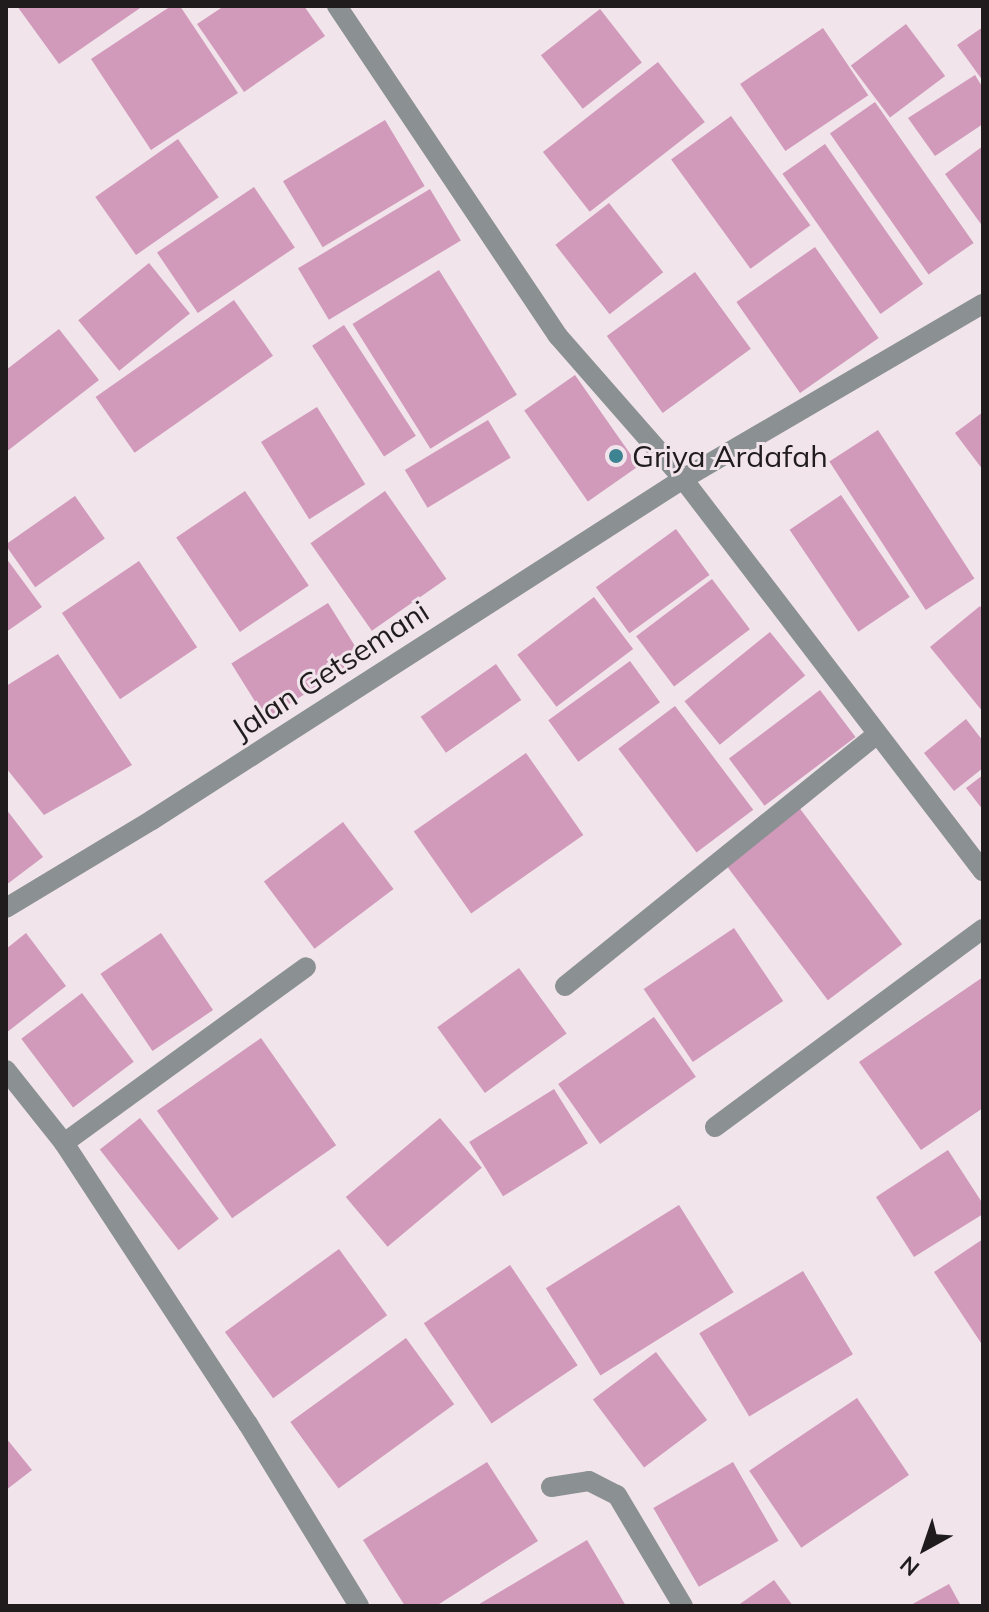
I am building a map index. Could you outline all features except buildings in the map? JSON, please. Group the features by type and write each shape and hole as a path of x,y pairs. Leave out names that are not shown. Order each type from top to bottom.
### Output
{"street":[{"path":"337,6 558,336 683,479 983,872"},
{"name":"Jalan Getsemani","path":"6,908 152,820 683,479 983,304"},
{"path":"565,986 877,734"},
{"path":"715,1127 983,929"},
{"path":"64,1143 306,967"},
{"path":"6,1070 64,1143 248,1424 359,1606"},
{"path":"551,1487 589,1481 617,1495 683,1606"}],"place":[{"name":"Griya Ardafah","path":"616,456"}]}
